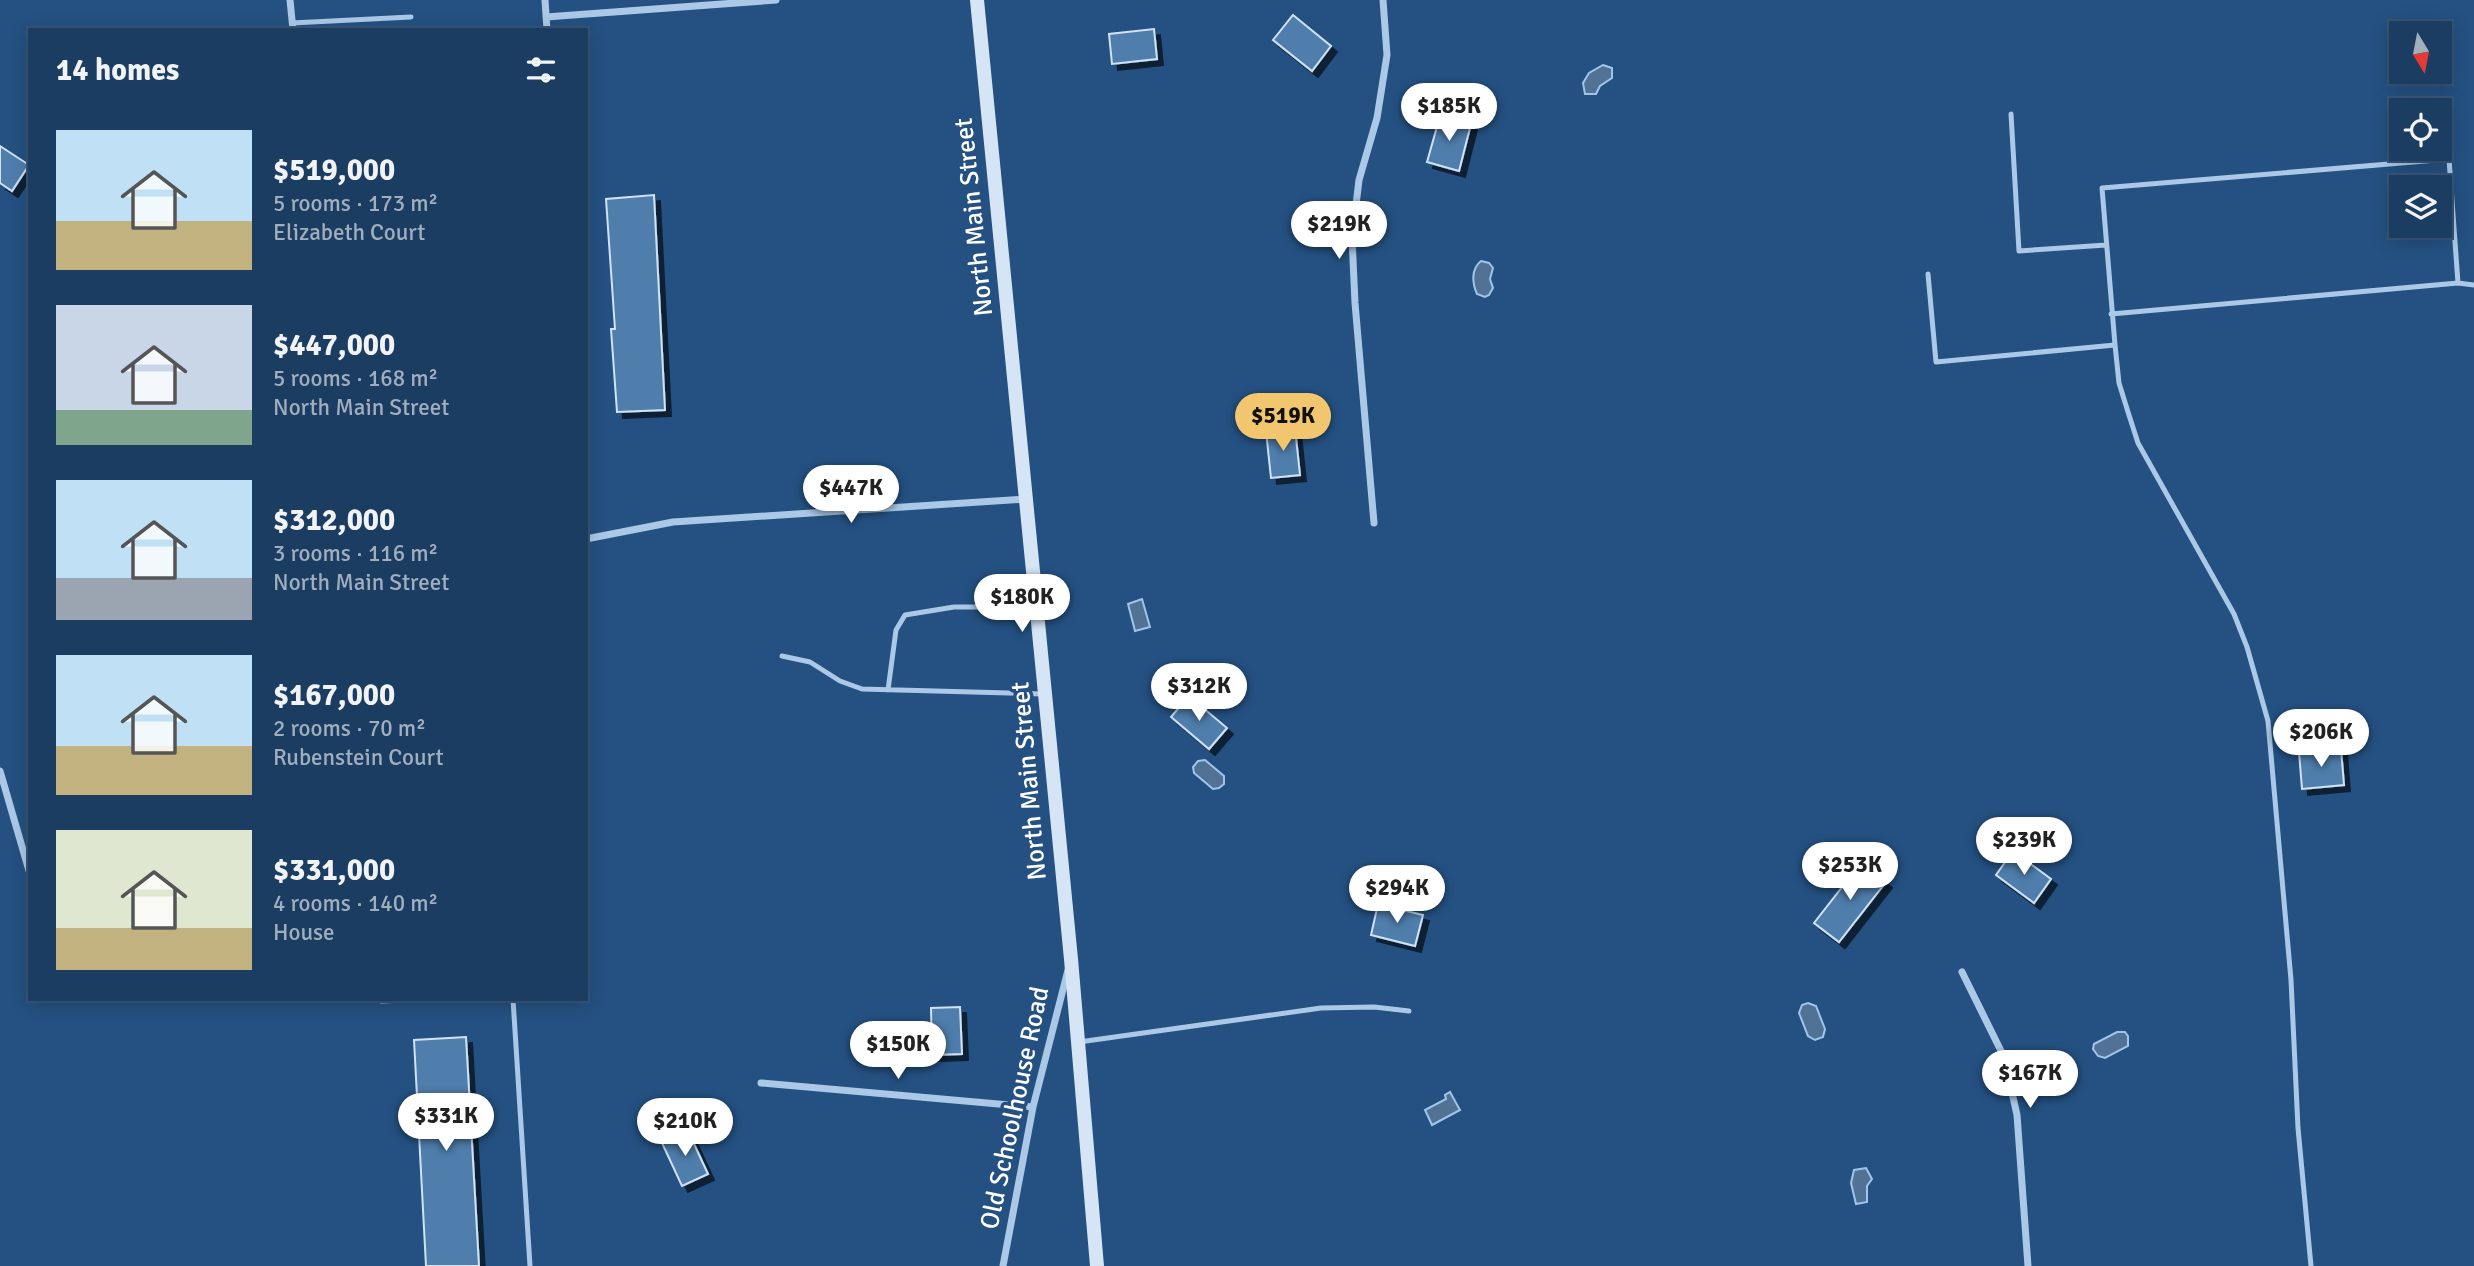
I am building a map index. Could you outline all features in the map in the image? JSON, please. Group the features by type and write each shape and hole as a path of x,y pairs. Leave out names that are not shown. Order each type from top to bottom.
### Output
{"main road":[{"name":"North Main Street","path":"977,0 1037,598 1097,1266"}],"street":[{"path":"290,0 293,27"},
{"path":"545,0 547,28"},
{"path":"546,17 776,0"},
{"path":"1374,523 1354,303 1352,238 1359,180 1377,118 1387,55 1383,0"},
{"path":"588,539 673,522 1027,499"},
{"path":"0,771 28,867"},
{"name":"Old Schoolhouse Road","path":"1003,1266 1033,1107 1071,959"},
{"path":"1962,972 2004,1057 2017,1115 2028,1266"},
{"path":"761,1083 1033,1107"}],"lane":[{"path":"293,27 411,17"},
{"path":"2011,114 2019,251 2106,245"},
{"path":"2311,1266 2298,1128 2291,980 2268,721 2234,614 2138,443 2119,383 2102,188 2449,159 2458,283"},
{"path":"1928,274 1936,362 2115,345"},
{"path":"2111,314 2458,283 2474,285"},
{"path":"888,690 896,629 905,615 954,607 1003,607 1037,598"},
{"path":"782,656 810,662 840,681 862,689 1046,695"},
{"path":"513,1001 530,1266"},
{"path":"1078,1042 1321,1008 1374,1007 1409,1011"}],"water":[{"path":"1603,65 1612,68 1612,78 1600,86 1596,94 1585,94 1583,83 1589,73"},
{"path":"1481,261 1489,263 1493,268 1490,279 1493,288 1485,297 1477,294 1473,281 1475,268"},
{"path":"1142,599 1150,627 1135,631 1128,604"},
{"path":"1205,760 1224,776 1224,784 1219,788 1213,789 1194,773 1193,767 1198,761"},
{"path":"1808,1003 1816,1006 1825,1029 1823,1037 1815,1040 1808,1036 1799,1013 1802,1005"},
{"path":"2117,1032 2125,1032 2128,1046 2105,1058 2098,1056 2093,1049 2094,1044"},
{"path":"1450,1092 1460,1110 1432,1125 1425,1110 1446,1099 1445,1095"},
{"path":"1866,1168 1872,1179 1867,1186 1867,1202 1856,1204 1851,1183 1854,1170"}],"building":[{"path":"1293,15 1331,46 1312,71 1273,40"},
{"path":"1154,29 1157,59 1112,64 1109,34"},
{"path":"1440,116 1471,124 1459,171 1427,162"},
{"path":"0,146 28,167 12,191 0,183"},
{"path":"654,195 665,410 617,412 611,329 615,329 606,199"},
{"path":"1295,428 1300,475 1271,478 1266,431"},
{"path":"1189,696 1227,728 1209,749 1171,717"},
{"path":"2341,749 2344,785 2302,789 2299,752"},
{"path":"2013,851 2051,879 2034,903 1996,875"},
{"path":"1861,863 1886,882 1839,942 1814,923"},
{"path":"1378,904 1423,915 1415,946 1371,935"},
{"path":"960,1007 962,1054 932,1055 931,1008"},
{"path":"466,1037 479,1266 426,1266 414,1040"},
{"path":"688,1131 708,1174 682,1186 662,1143"}]}
